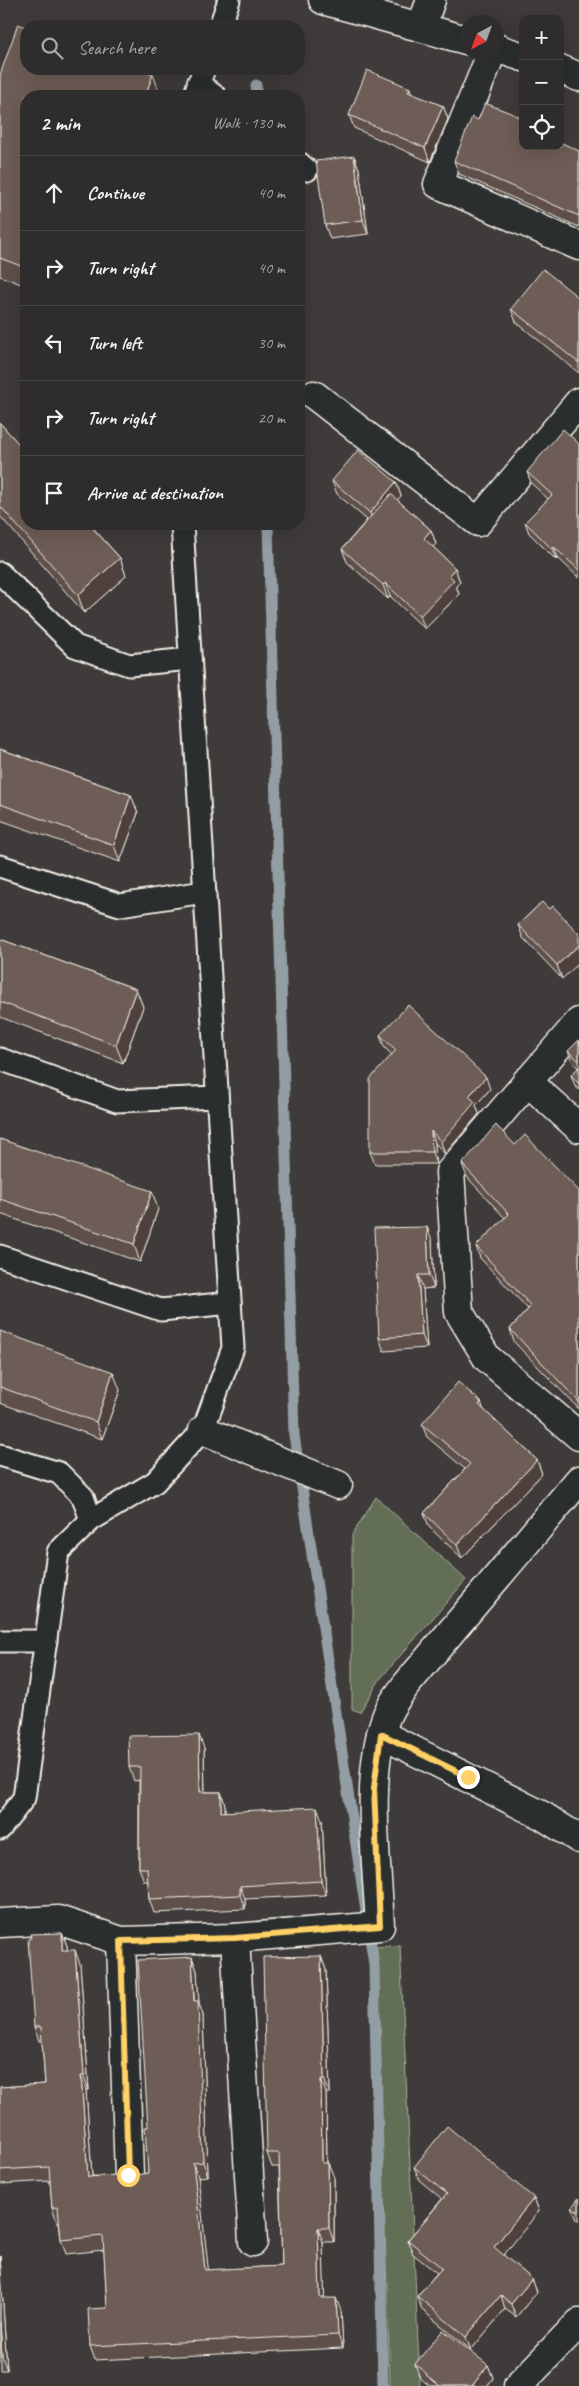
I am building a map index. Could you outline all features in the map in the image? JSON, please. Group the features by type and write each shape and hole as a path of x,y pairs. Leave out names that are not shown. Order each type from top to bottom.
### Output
{"street":[{"path":"323,0 459,38"},
{"path":"421,27 431,0"},
{"path":"504,51 519,56"},
{"path":"489,60 438,184 579,246"},
{"path":"564,71 579,77"},
{"path":"314,395 478,522 579,402"},
{"path":"579,1022 450,1172 459,1312 487,1358 579,1436"},
{"path":"527,1081 579,1128"},
{"path":"203,1430 338,1485"},
{"path":"0,1923 58,1920 121,1941 235,1938 380,1926 374,1788 381,1734 391,1706 406,1685 579,1480"},
{"path":"381,1734 543,1816 579,1839"},
{"path":"235,1938 253,2242"},
{"path":"121,1941 128,2175"},
{"path":"518,2386 579,2323"}],"lane":[{"path":"222,20 230,0"},
{"path":"0,1829 24,1798 58,1552 91,1520 155,1482 203,1430 232,1348 182,530"},
{"path":"0,572 74,646 129,665 190,659"},
{"path":"0,866 120,905 204,892"},
{"path":"0,1059 117,1101 217,1097"},
{"path":"0,1256 161,1310 230,1303"},
{"path":"0,1455 58,1474 83,1497 91,1520"},
{"path":"0,1641 46,1642"}],"green space":[{"path":"376,1497 466,1580 380,1679 360,1712 352,1709 352,1535"},
{"path":"400,1945 420,2386 390,2386 376,1947"}],"building":[{"path":"18,24 20,25 20,75 153,75 147,90 20,90 20,266 0,258 0,75"},
{"path":"367,70 410,88 408,92 443,106 425,148 349,115"},
{"path":"485,103 519,116 519,150 564,150 564,144 579,151 579,216 454,161 472,117 478,120"},
{"path":"354,156 363,220 325,225 316,161"},
{"path":"543,269 579,298 579,363 511,309"},
{"path":"0,423 20,445 20,529 0,506"},
{"path":"563,429 579,444 579,570 554,547 552,549 525,522 552,495 527,472"},
{"path":"358,450 396,482 370,513 332,481"},
{"path":"391,494 431,530 424,538 455,568 449,575 454,580 420,616 385,583 383,585 342,549"},
{"path":"21,530 94,530 120,558 78,595"},
{"path":"0,749 131,795 114,845 0,804"},
{"path":"542,902 549,909 553,906 579,934 579,945 557,965 518,925"},
{"path":"0,939 136,989 116,1045 0,1002"},
{"path":"408,1005 486,1077 469,1096 475,1102 441,1142 431,1131 432,1152 370,1152 370,1079 396,1050 380,1035"},
{"path":"579,1040 579,1061 568,1051"},
{"path":"579,1067 579,1084 571,1075"},
{"path":"496,1125 515,1145 525,1135 579,1191 579,1402 510,1329 531,1306 476,1246 509,1214 462,1164"},
{"path":"0,1139 152,1191 134,1244 0,1199"},
{"path":"427,1227 429,1275 418,1275 422,1335 379,1338 374,1228"},
{"path":"0,1331 113,1372 96,1422 0,1387"},
{"path":"458,1382 481,1402 479,1405 537,1460 457,1545 424,1513 470,1464 422,1424"},
{"path":"199,1735 200,1792 221,1792 221,1812 317,1807 321,1881 240,1886 240,1895 149,1899 147,1868 139,1868 140,1767 129,1767 128,1736"},
{"path":"62,1933 62,1950 75,1950 84,2076 81,2076 88,2177 117,2175 125,2177 148,2173 145,2127 148,2127 138,1960 192,1957 194,2001 198,2001 203,2162 193,2163 205,2270 282,2266 279,2153 267,2153 263,1957 321,1956 324,2079 321,2079 322,2163 328,2163 329,2228 318,2228 320,2298 336,2298 338,2335 90,2346 88,2309 107,2308 103,2236 61,2240 58,2207 52,2208 49,2167 0,2170 0,2087 45,2084 41,2027 34,2027 28,1939 31,1938 30,1934"},
{"path":"447,2126 534,2198 494,2247 532,2279 511,2304 501,2295 466,2337 417,2296 442,2268 408,2240 447,2194 414,2167"},
{"path":"579,2198 579,2212 572,2207"},
{"path":"0,2322 2,2356 0,2356"},
{"path":"443,2330 488,2365 472,2386 440,2386 415,2364"}],"waterway":[{"path":"256,85 256,90"},
{"path":"268,530 294,1435 374,1964 383,2386"}],"route":[{"path":"128,2175 121,1941 235,1938 380,1926 374,1788 377,1753 381,1734 468,1777"}]}
